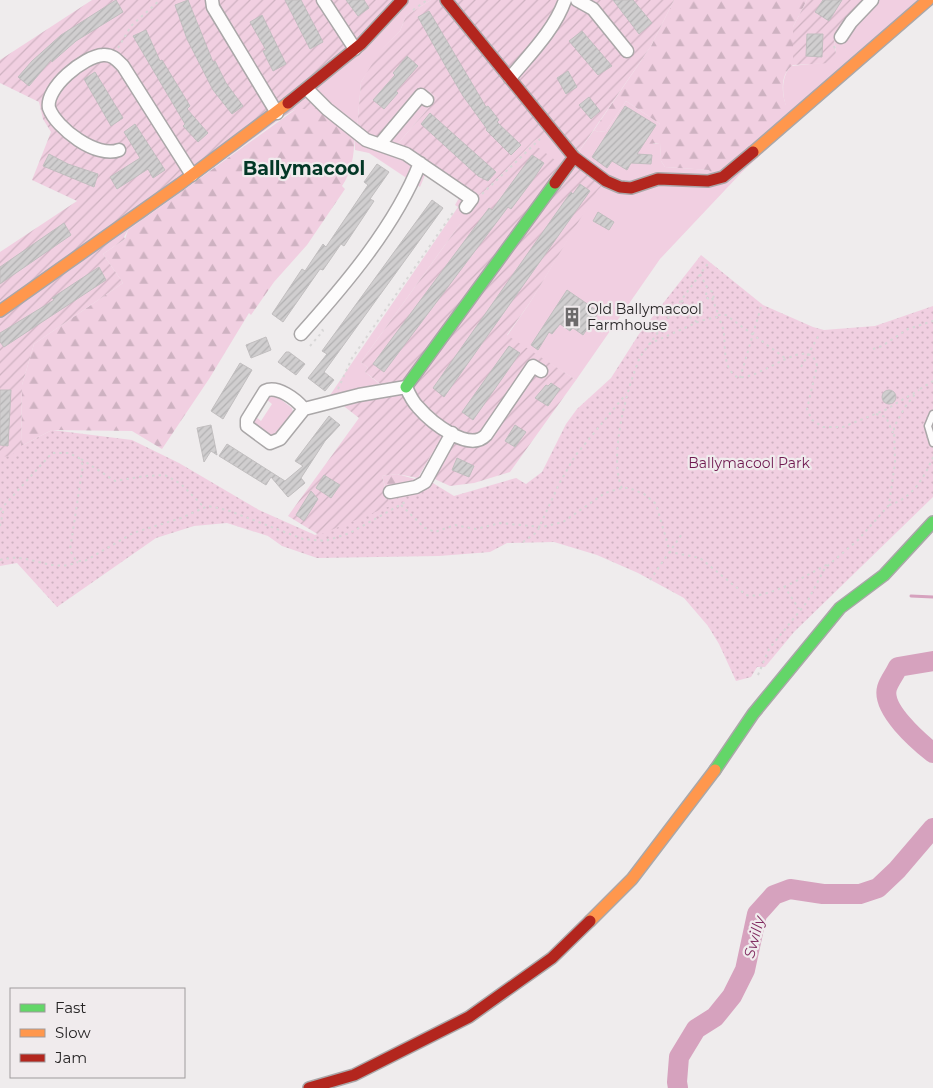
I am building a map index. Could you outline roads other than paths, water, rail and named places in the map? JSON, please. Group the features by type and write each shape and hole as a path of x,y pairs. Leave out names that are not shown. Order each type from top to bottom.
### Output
{"street":[{"path":"212,0 213,6 277,113"},
{"path":"323,0 355,49"},
{"path":"446,0 574,157 606,181 620,187 631,188 650,178 658,180 708,181 716,180 730,173 928,0"},
{"path":"510,78 539,43 562,10 565,0"},
{"path":"577,0 593,9 627,50"},
{"path":"841,37 851,22 872,0"},
{"path":"0,311 277,113 355,49 395,2"},
{"path":"118,150 109,152 78,140 54,118 48,103 51,93 68,75 86,61 103,55 114,57 123,66 192,175"},
{"path":"307,88 345,124 366,140 406,154 472,199 466,207"},
{"path":"380,144 421,94 427,100"},
{"path":"304,409 276,388 270,388 265,391 247,420 247,426 270,443 274,443 280,439 304,409 406,387 574,157"},
{"path":"301,334 369,252 400,205 420,164"},
{"path":"406,387 416,406 452,433 472,442 481,440 533,366 541,371"},
{"path":"390,492 425,482 452,433"},
{"path":"309,1088 354,1075 468,1017 552,958 632,879 701,791 753,714 840,608 884,575 933,522"}],"lane":[{"path":"932,439 928,426 933,414"}],"waterway":[{"path":"911,596 933,597"},
{"name":"Swilly","path":"933,661 898,667 887,688 887,696 895,715 933,753"},
{"name":"Swilly","path":"678,1088 679,1057 696,1029 715,1017 732,996 745,970 757,914 774,895 790,889 823,894 860,894 878,888 897,870 933,828"}],"place":[{"name":"Old Ballymacool Farmhouse","path":"572,317"}],"district":[{"name":"Ballymacool","path":"304,168"}],"park label":[{"name":"Ballymacool Park","path":"749,463"}]}
